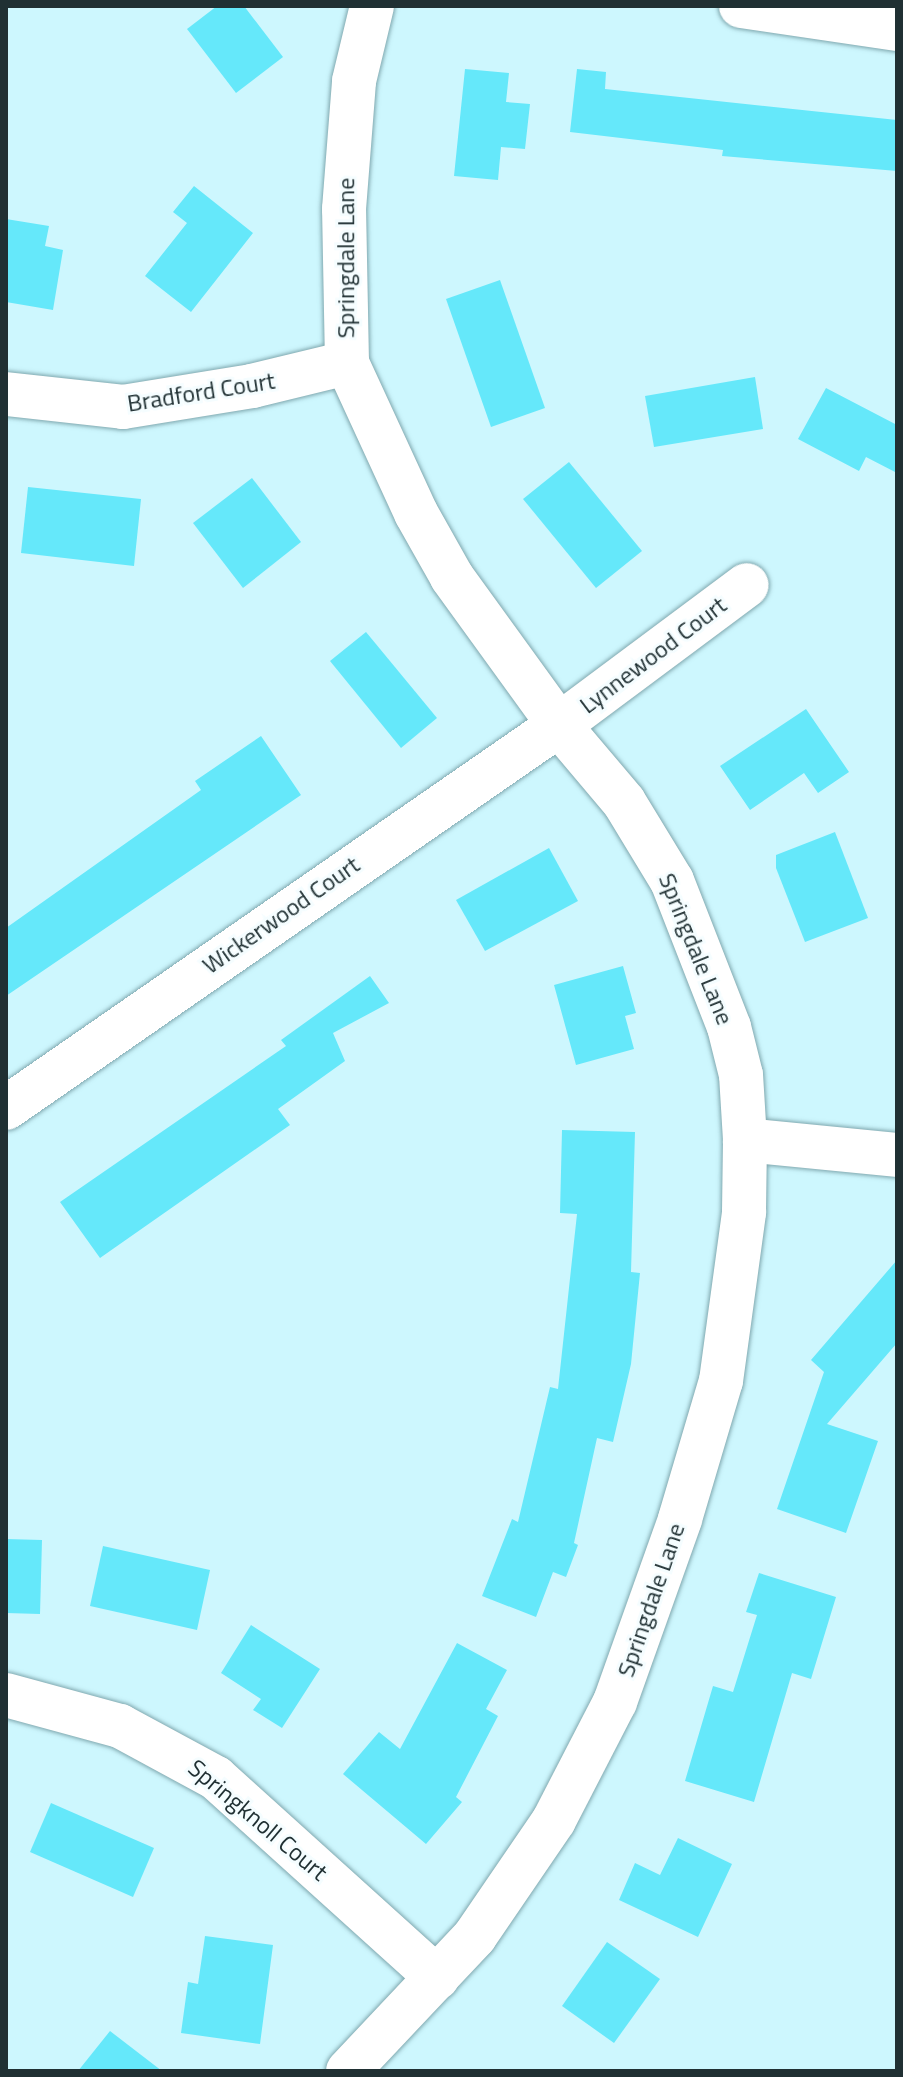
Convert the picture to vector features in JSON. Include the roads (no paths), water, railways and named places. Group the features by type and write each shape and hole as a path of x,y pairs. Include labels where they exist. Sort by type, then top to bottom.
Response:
{"street":[{"name":"Springdale Lane","path":"348,2071 475,1936 554,1820 615,1702 680,1519 721,1381 744,1212 745,1140 741,1075 729,1027 672,881 632,812 559,725 452,577 416,513 347,363 342,287 346,181 354,81 372,6"},
{"path":"741,6 897,29"},
{"name":"Bradford Court","path":"6,394 123,407 252,386 347,363"},
{"name":"Lynnewood Court","path":"559,725 747,585"},
{"name":"Wickerwood Court","path":"6,1108 559,725"},
{"path":"745,1140 897,1155"},
{"name":"Springknoll Court","path":"6,1695 120,1726 216,1778 437,1978"}]}
